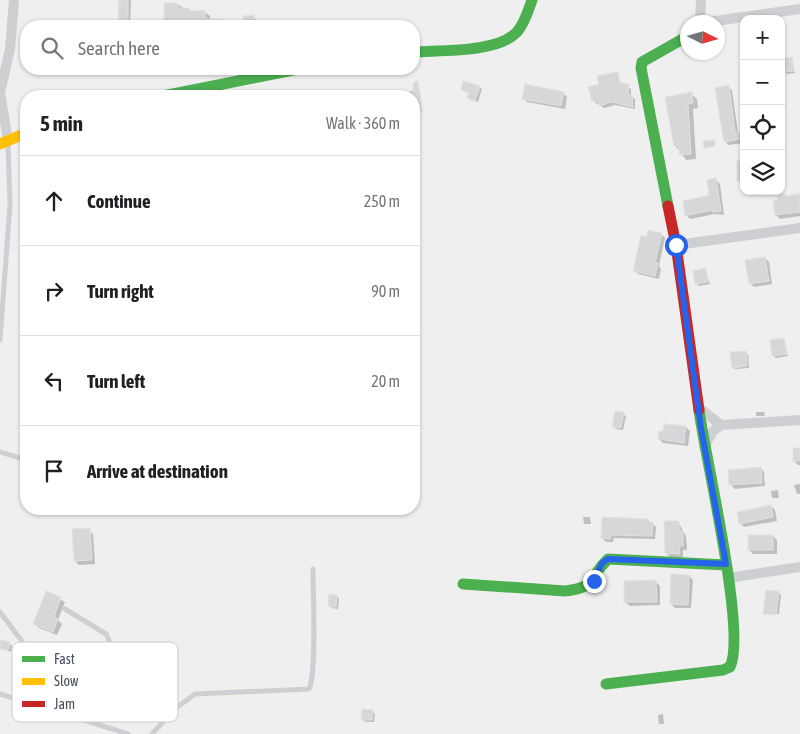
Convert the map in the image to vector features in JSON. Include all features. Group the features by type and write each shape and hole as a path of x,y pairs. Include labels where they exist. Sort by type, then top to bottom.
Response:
{"street":[{"path":"14,0 10,49 0,93 4,142 20,135"},
{"path":"420,51 489,45 511,37 524,22 532,0"},
{"path":"700,15 701,0"},
{"path":"725,19 800,8"},
{"path":"606,684 723,670 730,667 734,661 733,625 728,578 704,447 676,245 641,68 642,62 680,41"},
{"path":"194,90 268,75"},
{"path":"676,245 800,228"},
{"path":"698,407 721,425"},
{"path":"704,447 713,431 721,425 800,420"},
{"path":"463,584 565,591 582,590 594,581 602,563 608,559 726,564"},
{"path":"728,578 800,567"}],"lane":[{"path":"0,340 10,205 4,142"},
{"path":"0,452 20,458"},
{"path":"178,706 194,694 309,689 311,684 312,658 313,569"},
{"path":"65,609 106,634 110,642"},
{"path":"0,612 22,642"},
{"path":"0,694 12,698"},
{"path":"90,722 128,734"},
{"path":"152,734 163,722"}],"building":[{"path":"119,0 128,0 128,20 118,20"},
{"path":"164,3 177,3 178,8 189,8 189,11 205,10 206,19 223,19 223,20 164,20"},
{"path":"254,15 254,20 243,20 243,16"},
{"path":"792,57 794,71 785,72 785,58"},
{"path":"618,72 620,83 629,84 628,94 632,95 633,107 611,102 600,106 598,101 592,101 588,87 599,84 597,76"},
{"path":"418,81 419,90 413,90 414,82"},
{"path":"463,81 480,86 475,101 467,98 469,92 461,90"},
{"path":"525,84 564,92 561,106 522,99"},
{"path":"729,85 735,132 740,131 740,139 724,142 715,88"},
{"path":"692,92 693,103 688,104 691,154 679,155 679,145 674,146 665,97"},
{"path":"420,96 422,112 420,112"},
{"path":"715,140 715,146 704,148 703,141"},
{"path":"737,161 740,161 740,181 737,181"},
{"path":"716,178 721,211 712,212 712,210 685,216 683,201 709,195 707,180"},
{"path":"785,194 786,196 800,194 800,212 775,215 773,200 778,200 777,195"},
{"path":"648,230 662,233 655,263 658,263 655,276 633,271 641,235 646,237"},
{"path":"765,257 769,281 749,284 745,260"},
{"path":"706,268 708,282 695,284 693,271"},
{"path":"784,338 787,354 772,356 770,340"},
{"path":"746,351 747,366 732,368 730,352"},
{"path":"615,411 624,412 621,428 612,427"},
{"path":"664,424 686,426 684,443 658,439 659,431 663,431"},
{"path":"793,448 800,448 800,461 793,461"},
{"path":"761,467 762,483 729,485 728,470"},
{"path":"771,505 773,517 739,524 737,512"},
{"path":"602,517 648,519 648,522 653,522 652,536 611,535 610,539 601,538"},
{"path":"664,521 679,521 679,531 683,531 683,546 679,546 680,554 665,553"},
{"path":"90,528 92,560 74,561 72,529"},
{"path":"748,535 773,535 773,550 748,550"},
{"path":"671,574 689,575 688,605 670,604"},
{"path":"656,580 657,602 624,602 624,581"},
{"path":"766,590 779,591 776,615 763,614"},
{"path":"46,591 61,597 54,617 58,619 53,632 33,624"},
{"path":"329,594 337,595 336,607 328,606"},
{"path":"0,640 10,642 8,650 0,649"},
{"path":"362,709 373,710 372,720 361,720"}],"traffic: fast":[{"path":"420,52 483,47 508,39 522,25 532,0"},
{"path":"668,206 641,68 642,62 680,41"},
{"path":"193,90 268,75"},
{"path":"606,684 723,670 730,667 734,648 729,583 699,410"},
{"path":"463,584 565,591 588,584 608,559 726,565"}],"traffic: slow":[{"path":"0,144 20,136"}],"traffic: jam":[{"path":"668,206 676,245 699,410"}],"route":[{"path":"594,581 602,563 608,559 726,564 701,428 676,245"}]}
